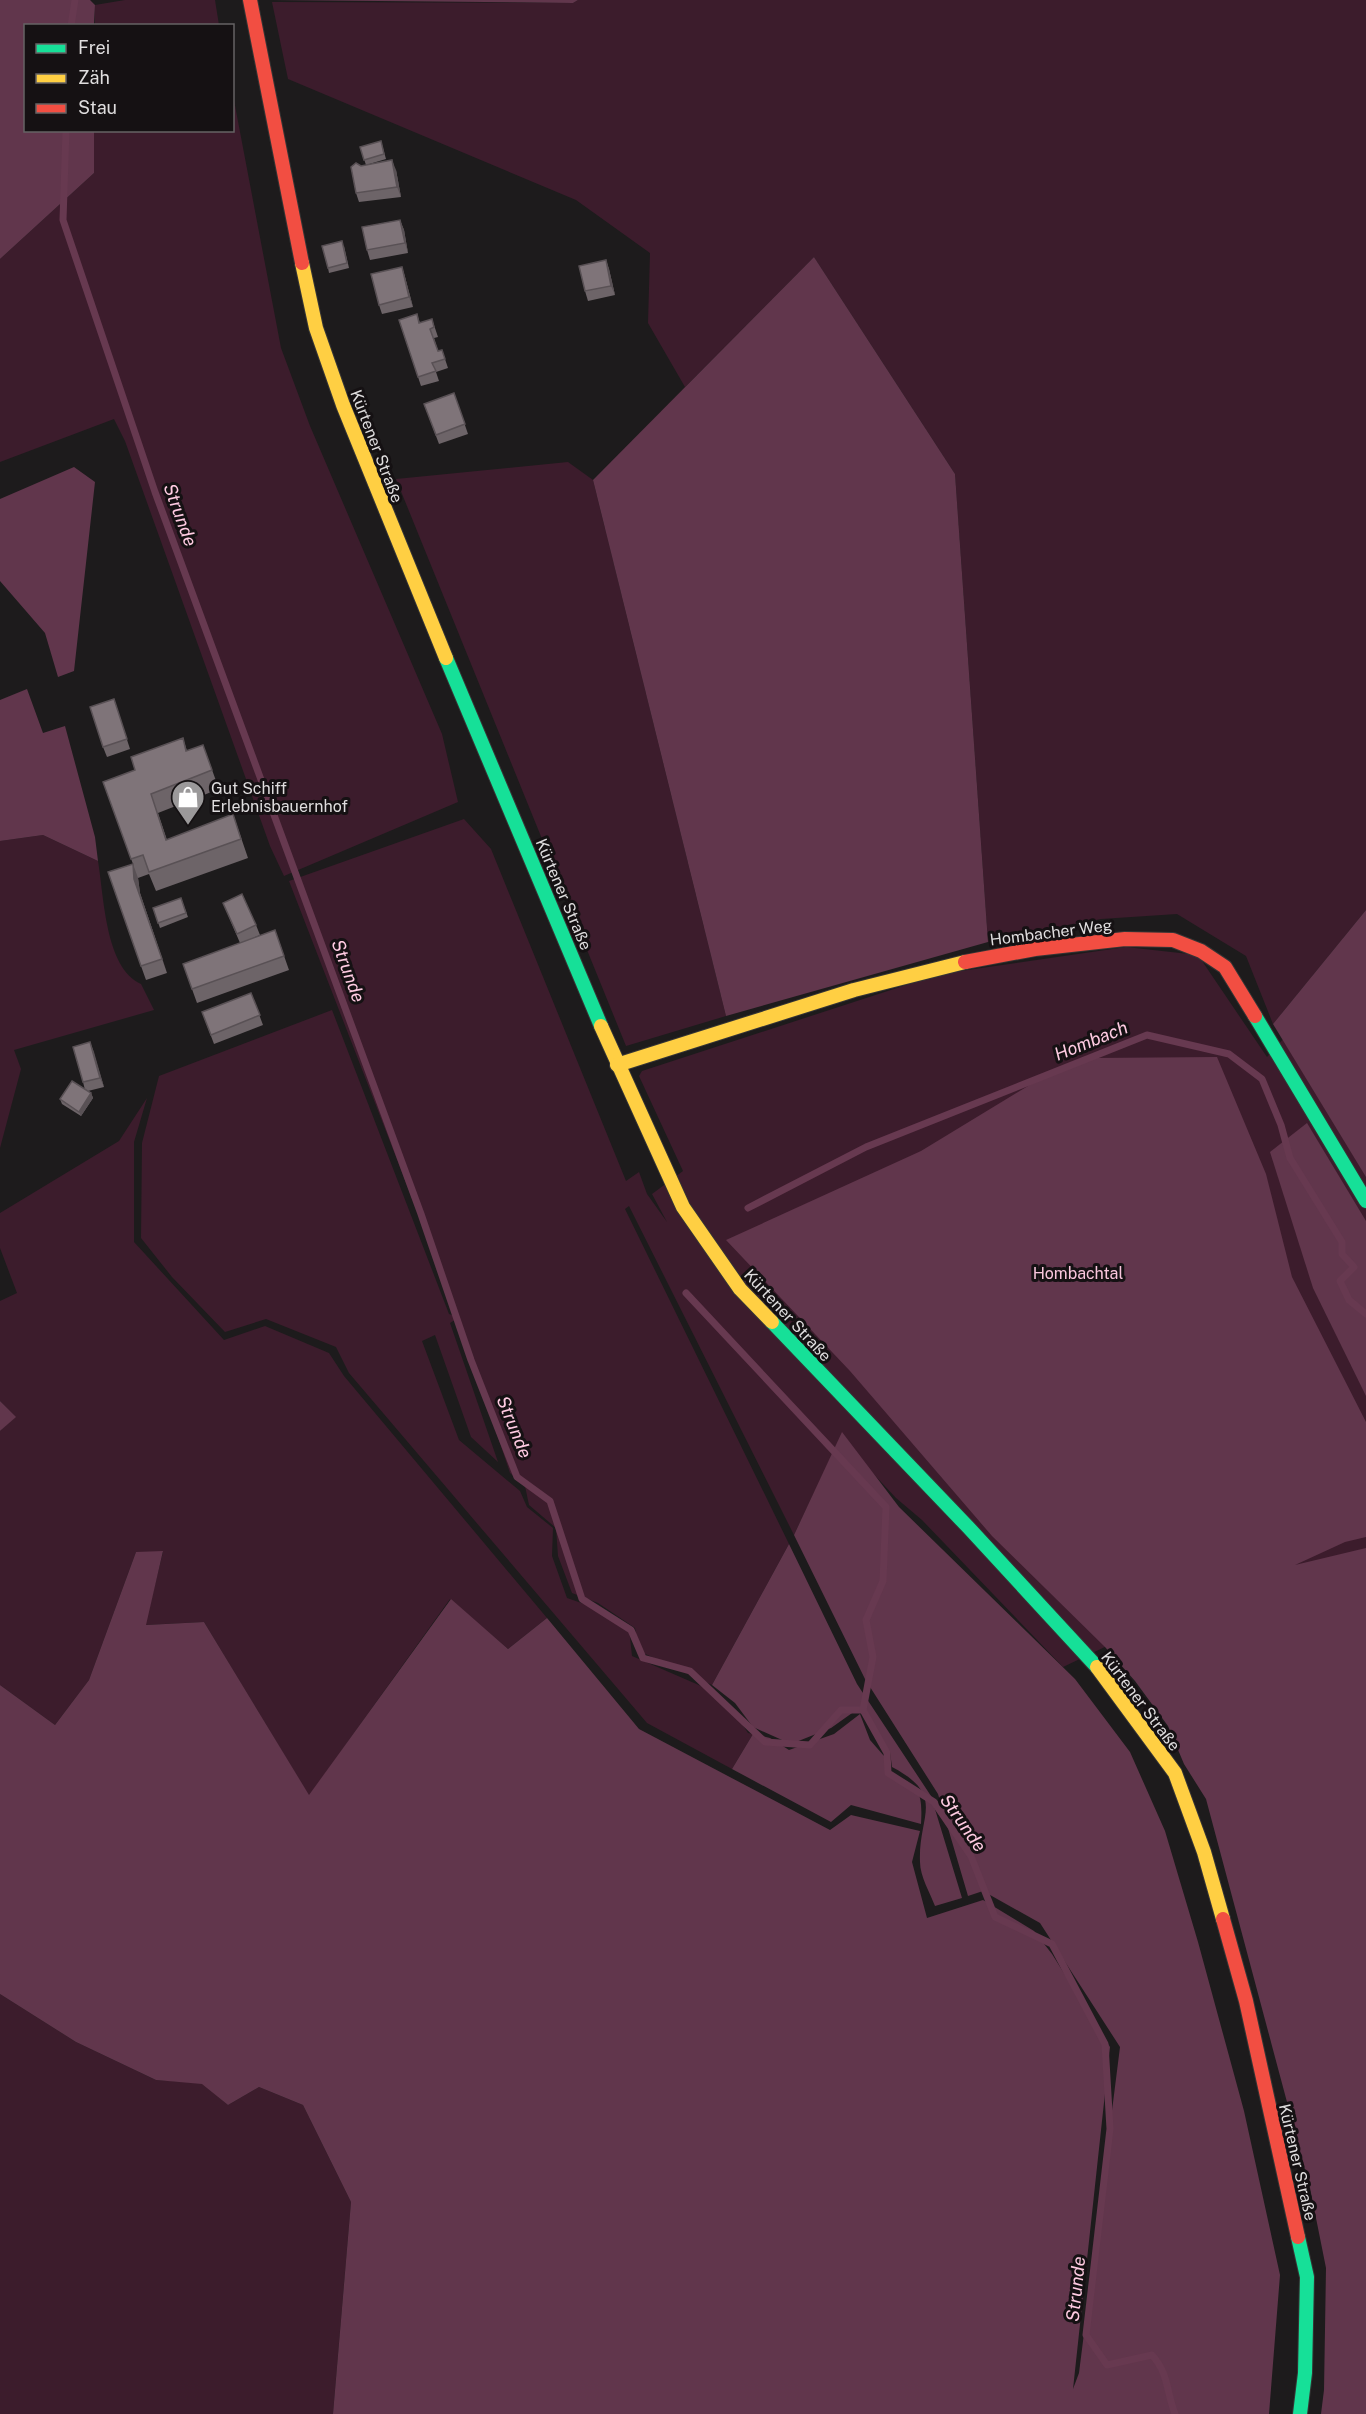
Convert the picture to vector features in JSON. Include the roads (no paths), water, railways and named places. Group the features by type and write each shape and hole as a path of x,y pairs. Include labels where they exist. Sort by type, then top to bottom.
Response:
{"main road":[{"name":"Kürtener Straße","path":"250,0 263,75 316,328 387,519 617,1065 683,1207 740,1289 968,1527 1107,1678 1175,1773 1204,1852 1246,2001 1307,2277 1305,2373 1300,2414"},
{"name":"Hombacher Weg","path":"617,1065 964,960 1042,946 1149,938 1172,940 1210,956 1225,967 1366,1201"}],"waterway":[{"name":"Strunde","path":"71,24 75,0"},
{"name":"Strunde","path":"66,132 63,220 155,492 421,1214 471,1360 517,1477 550,1501 582,1599 631,1630 643,1658 690,1671 765,1742 810,1745 841,1710 863,1710 887,1753 888,1773 934,1802 971,1856 995,1917 1052,1944 1105,2044 1110,2129 1086,2335 1107,2365 1152,2355 1162,2369 1175,2414"},
{"name":"Hombach","path":"748,1208 866,1147 1147,1035 1229,1054 1262,1079 1281,1125 1290,1158 1342,1242 1342,1254 1354,1267 1340,1281 1349,1300 1366,1314"},
{"name":"Hombach","path":"686,1293 886,1507 883,1581 866,1620 873,1657 863,1710"}],"place":[{"name":"Gut Schiff Erlebnisbauernhof","path":"188,826"}],"park label":[{"name":"Hombachtal","path":"1078,1273"}]}
